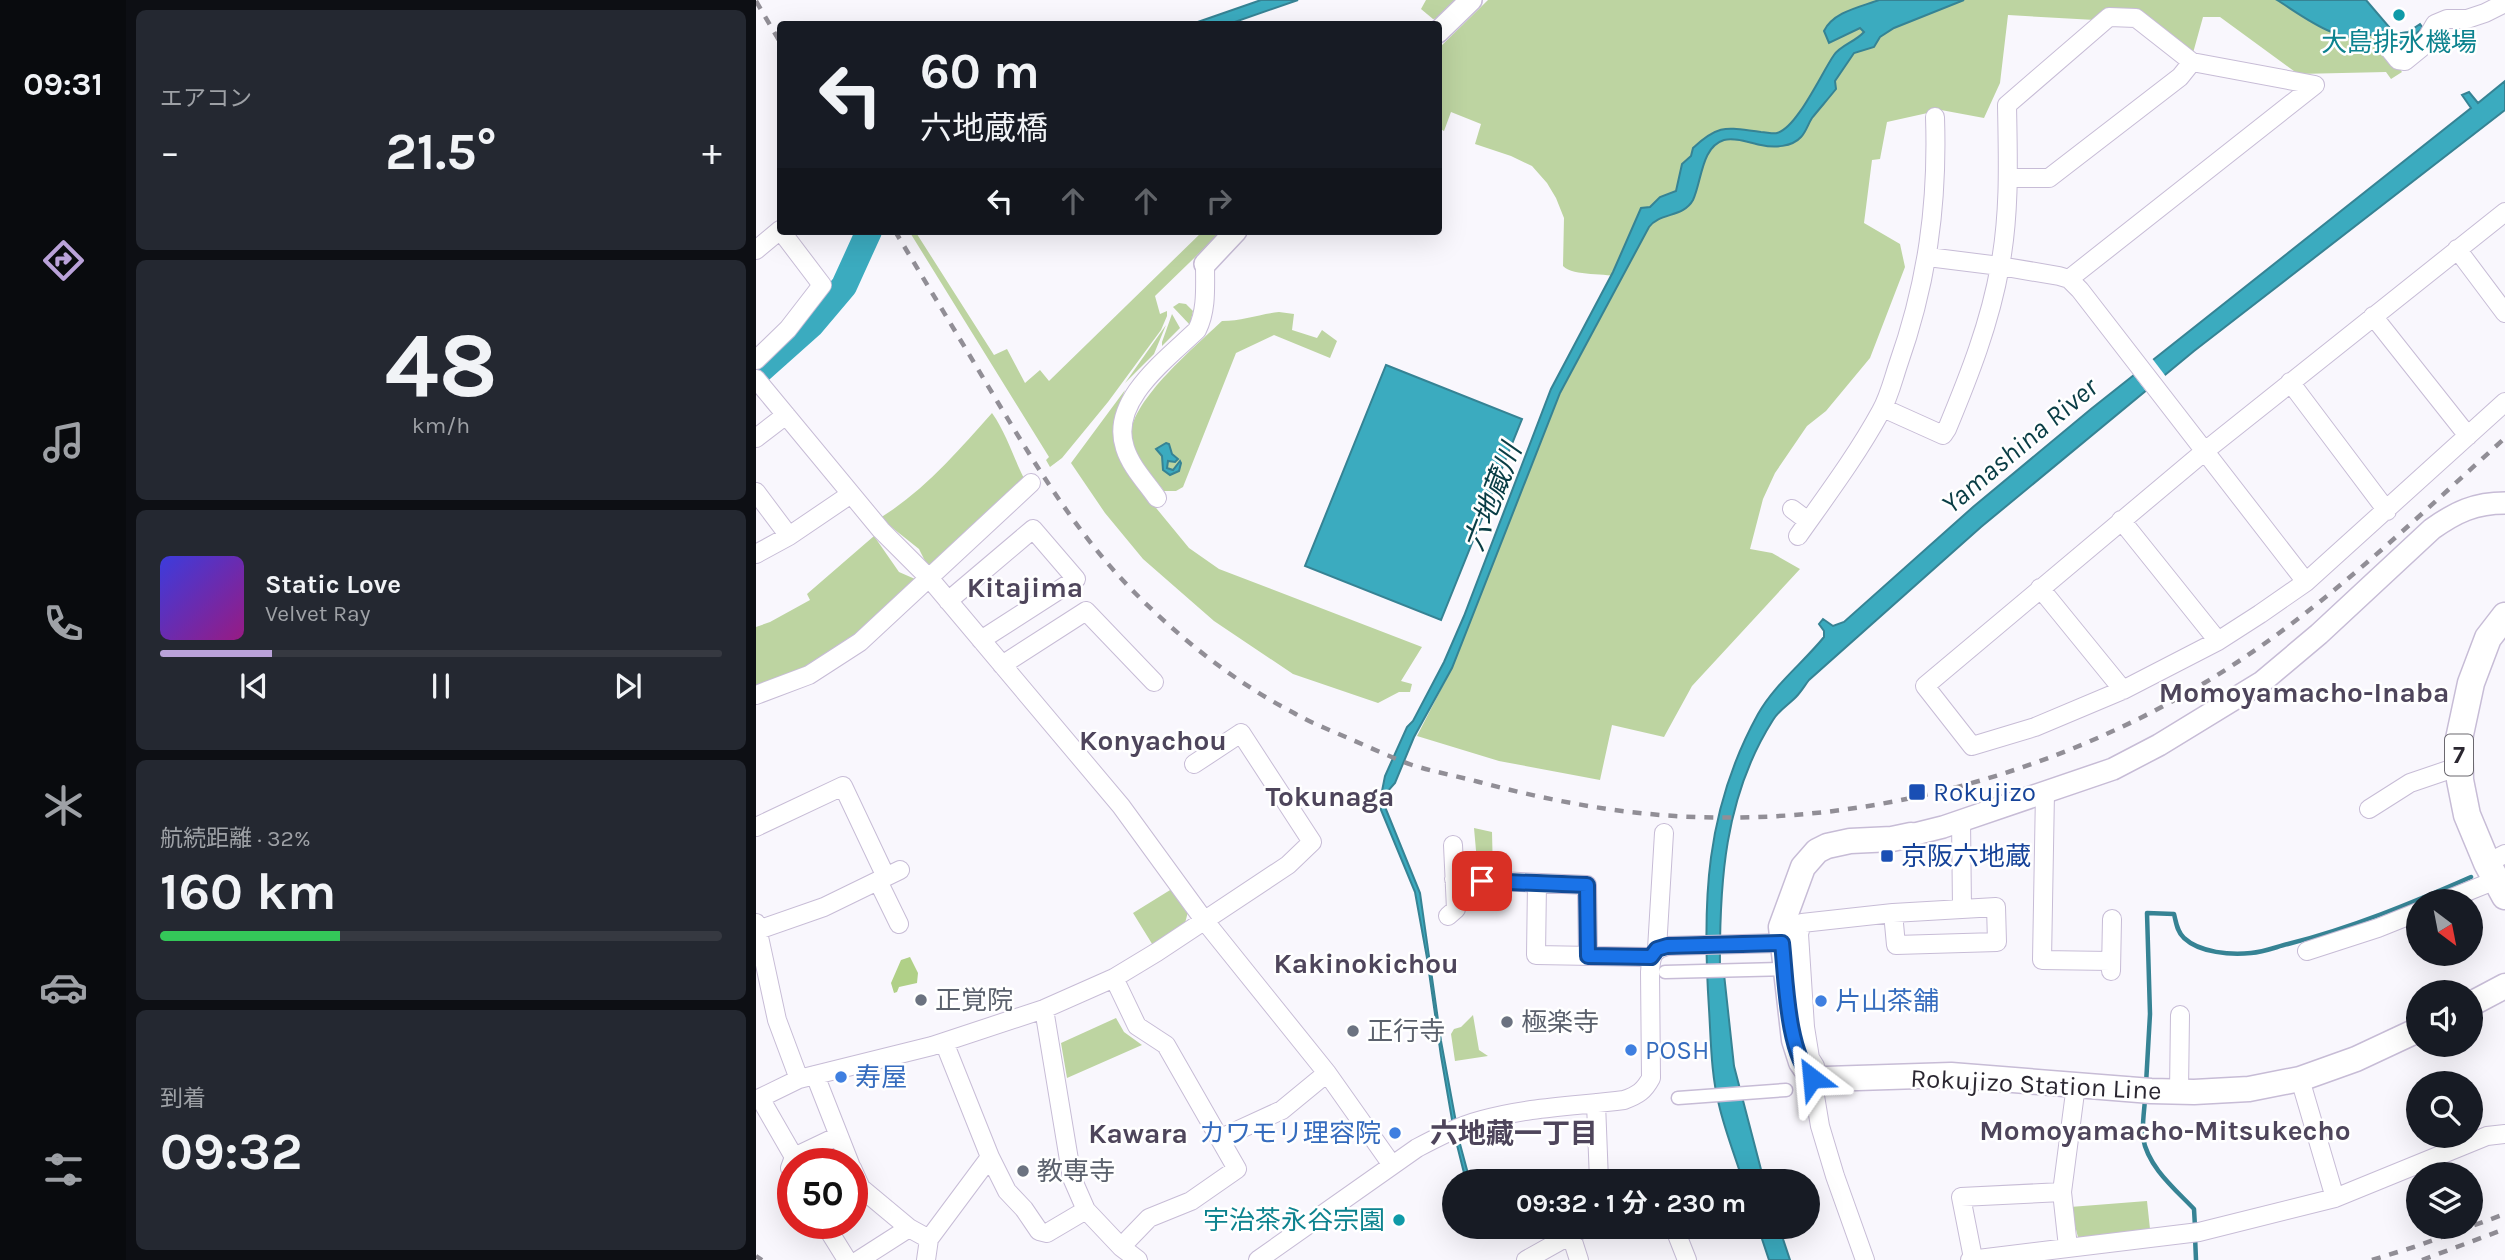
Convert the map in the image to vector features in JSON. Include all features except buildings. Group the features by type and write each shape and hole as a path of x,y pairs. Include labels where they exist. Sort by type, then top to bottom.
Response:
{"main road":[{"name":"7","path":"2498,873 2467,816 2460,780 2459,739 2471,682 2488,638 2505,616"},
{"path":"1812,1078 1801,1062 1775,969 1774,943 1803,867 1817,851 1826,846 1912,835"},
{"path":"2483,998 2505,986"},
{"name":"Rokujizo Station Line","path":"1812,1078 1951,1075 2147,1091 2249,1089 2300,1079 2356,1059 2406,1036"}],"street":[{"path":"1442,28 1471,0"},
{"path":"2386,45 2398,60 2404,61 2421,48 2435,24 2446,19 2466,19 2505,3"},
{"path":"1883,408 1943,435 1978,354 2000,266 2009,178 2007,105 2109,17 2136,18 2192,62 2315,85 2069,279"},
{"path":"2009,178 2049,178 2180,77 2192,62"},
{"path":"1792,509 1803,528 1844,471 1883,408 1909,335 1928,257 1934,205 1935,117"},
{"path":"2505,212 2204,451 1925,686 1972,746 2035,727 2123,690 2218,640 2306,582 2505,402"},
{"path":"756,250 777,233"},
{"path":"756,360 788,329 822,285 785,235"},
{"path":"1157,498 1124,446 1124,421 1129,403 1141,384 1197,330 1202,320 1206,296 1205,264 1232,235"},
{"path":"2457,249 2505,313"},
{"path":"1928,257 2000,266 2069,279 2306,582"},
{"path":"2372,316 2468,436"},
{"path":"758,381 881,530 930,579 1121,806 1205,920 1326,1073 1392,1165"},
{"path":"2290,382 2387,511"},
{"path":"756,438 786,415"},
{"path":"756,695 808,675 860,642 1031,483"},
{"path":"756,492 789,536"},
{"path":"756,554 789,536 851,494"},
{"path":"1912,835 2045,792 2136,758 2262,682 2319,634 2432,529 2461,510 2488,503 2505,503"},
{"path":"2121,520 2218,640"},
{"path":"948,601 1033,529 1076,579 981,640"},
{"path":"2040,588 2123,690"},
{"path":"1002,665 1086,611 1154,682"},
{"path":"784,1148 758,1099 807,1077 944,1042 1044,1009 1114,978 1288,865 1312,842 1241,733 1194,764"},
{"path":"2369,809 2410,783 2459,766"},
{"path":"756,827 843,786 888,876 899,924"},
{"path":"2045,792 2042,960 2111,966 2112,919"},
{"path":"1961,820 1962,909"},
{"path":"1258,1260 1417,1148 1465,1125 1523,1111 1624,1100 1638,1095 1646,1088 1651,1078 1664,834"},
{"path":"1448,916 1455,909 1453,845"},
{"path":"2467,889 2498,873"},
{"path":"843,1148 777,1020 757,927 824,907 888,876"},
{"path":"1454,879 1587,885 1588,956"},
{"path":"1536,883 1536,955 1588,956 1774,943"},
{"path":"1865,1260 1820,1126 1812,1078 1815,1066 1810,1058 1805,1027 1799,934 1802,923 1893,913 1996,907 1997,942 1896,945 1893,913"},
{"path":"2307,951 2406,917"},
{"path":"1665,971 1775,969"},
{"path":"1114,978 1137,1026 1166,1045 1237,1169 1191,1201 1149,1218 1121,1247"},
{"path":"1044,1009 1072,1178 1086,1210 1121,1247 1138,1260"},
{"path":"2179,1092 2180,1015"},
{"path":"944,1042 990,1157 1007,1191 1039,1231 1047,1233 1086,1210"},
{"path":"1221,1138 1282,1110 1326,1073"},
{"path":"2300,1079 2335,1198"},
{"path":"2068,1247 2062,1192 2076,1085"},
{"path":"1680,1098 1783,1090"},
{"path":"1596,1103 1599,1169"},
{"path":"2062,1192 1961,1197 1972,1259 2194,1233 2335,1198 2487,1136 2505,1134"},
{"path":"819,1148 838,1136"},
{"path":"926,1260 929,1239 990,1157"},
{"path":"868,1194 909,1228 929,1239"},
{"path":"859,1260 909,1228"},
{"path":"834,1239 847,1260"},
{"path":"1525,1260 1563,1239"},
{"path":"1578,1239 1579,1260"},
{"path":"1679,1239 1687,1260"}],"green space":[{"path":"1426,0 1460,0 1441,18 1433,19 1421,9"},
{"path":"1488,0 2366,0 2386,25 2373,34 2402,72 2391,79 2386,72 2298,74 2220,17 2203,17 2193,53 2143,13 2106,9 2095,20 2008,15 2000,83 1984,118 1941,110 1887,122 1880,159 1872,160 1864,223 1900,244 1905,267 1870,358 1826,411 1807,426 1775,473 1763,499 1750,549 1772,553 1800,569 1692,686 1664,737 1612,725 1600,780 1499,761 1417,736 1452,668 1560,394 1622,278 1575,272 1563,266 1564,218 1556,198 1532,166 1475,144 1481,124 1451,112 1444,131 1442,130 1442,45"},
{"path":"911,235 918,235 994,355 1007,349 1025,383 1040,370 1049,381 1199,235 1218,235 1155,296 1160,314 1167,311 1161,330 1108,402 1062,458 1050,467 1046,460 1049,457"},
{"path":"1179,303 1186,304 1193,311 1190,325 1173,307"},
{"path":"1279,312 1294,314 1292,330 1317,338 1322,330 1337,341 1330,358 1274,335 1236,353 1183,487 1176,491 1164,491 1144,465 1132,443 1134,421 1142,406 1182,358 1222,321"},
{"path":"1172,314 1180,328 1162,346 1162,342"},
{"path":"1166,325 1154,354 1125,383"},
{"path":"1125,390 1118,409 1120,456 1129,475 1189,548 1219,569 1422,647 1401,681 1412,684 1410,692 1399,692 1378,703 1293,674 1214,621 1143,559 1105,513 1071,463"},
{"path":"992,413 1026,482 929,569 919,549 880,518 926,483"},
{"path":"874,536 899,572 915,579 899,600 818,664 756,689 756,627 810,600 807,594"},
{"path":"1474,828 1492,832 1493,874 1478,873"},
{"path":"1175,887 1189,908 1184,927 1154,947 1133,913"},
{"path":"910,957 918,973 917,983 899,987 894,993 891,983 901,960"},
{"path":"1473,1015 1479,1050 1488,1056 1455,1061 1451,1034"},
{"path":"1116,1018 1124,1032 1142,1045 1067,1078 1061,1043"},
{"path":"2147,1201 2150,1229 2079,1241 2070,1207"}],"water":[{"path":"1261,0 1298,0 1238,21 1201,21"},
{"path":"1879,0 1964,0 1894,28 1880,37 1874,47 1854,53 1835,81 1836,89 1797,140 1788,145 1777,146 1733,139 1716,144 1706,157 1689,206 1659,219 1649,227 1560,393 1452,668 1414,737 1395,783 1386,793 1383,802 1420,893 1441,1041 1467,1169 1463,1169 1455,1137 1415,892 1381,810 1385,776 1407,727 1413,721 1444,662 1464,616 1551,389 1613,272 1641,208 1650,207 1660,197 1676,191 1682,164 1691,156 1693,148 1710,134 1724,129 1777,133 1785,129 1801,111 1834,55 1864,32 1860,28 1829,43 1824,31 1828,24 1848,11"},
{"path":"2277,0 2366,0 2395,34 2408,32 2420,24 2423,28 2403,44 2390,42 2373,34 2349,37 2323,28"},
{"path":"2505,81 2505,110 2194,351 1981,527 1809,680 1798,695 1775,716 1757,749 1734,810 1723,874 1720,974 1724,974 1734,1066 1761,1169 1739,1169 1721,1115 1713,1069 1706,931 1711,857 1717,821 1740,750 1765,703 1824,637 1824,631 1819,624 1823,619 1833,626 1844,622 1973,507 2091,409 2471,108 2462,95 2469,92 2478,103"},
{"path":"1386,365 1522,419 1441,620 1305,566"},
{"path":"1166,443 1178,459 1175,462 1168,461 1167,468 1173,470 1180,461 1181,463 1179,471 1170,475 1163,470 1162,456 1156,449"},
{"path":"1762,1239 1783,1239 1790,1260 1769,1260"}],"pier":[{"path":"2151,357 2167,378 2148,394 2132,373"}],"waterway":[{"path":"756,374 811,325 844,286 867,235"},
{"path":"2146,1084 2150,1014 2147,913 2174,914 2182,936 2198,947 2225,953 2251,953 2358,923 2471,877"},
{"path":"2145,1100 2143,1138 2146,1149 2163,1177 2194,1209 2195,1227"},
{"path":"2195,1236 2196,1260"}],"railway":[{"path":"756,1 777,37"},
{"path":"897,235 1060,502 1115,572 1191,644 1272,701 1314,723 1404,762 1527,794 1626,811 1740,818 1871,806 1999,775 2061,753 2122,727 2180,697 2268,641 2350,577 2505,438"},
{"path":"2372,1260 2505,1214"},
{"path":"2422,1260 2505,1229"},
{"path":"756,1256 762,1260"}],"place":[{"name":"大島排水機場","path":"2399,15"},
{"name":"Rokujizo","path":"1917,792"},
{"name":"京阪六地蔵","path":"1887,856"},
{"name":"正覚院","path":"921,1000"},
{"name":"片山茶舗","path":"1821,1001"},
{"name":"極楽寺","path":"1507,1022"},
{"name":"正行寺","path":"1353,1031"},
{"name":"POSH","path":"1631,1050"},
{"name":"寿屋","path":"841,1077"},
{"name":"カワモリ理容院","path":"1395,1133"},
{"name":"教専寺","path":"1023,1171"},
{"name":"宇治茶永谷宗園","path":"1399,1220"}],"district":[{"name":"Kitajima","path":"1025,587"},
{"name":"Momoyamacho-Inaba","path":"2304,692"},
{"name":"Konyachou","path":"1153,740"},
{"name":"Tokunaga","path":"1330,796"},
{"name":"Kakinokichou","path":"1366,963"},
{"name":"Momoyamacho-Mitsukecho","path":"2165,1130"},
{"name":"Kawara","path":"1138,1133"},
{"name":"六地藏一丁目","path":"1514,1133"}],"route":[{"path":"1482,881 1587,885 1588,956 1651,957 1657,949 1667,946 1782,943 1794,1040 1801,1062 1812,1078"}],"water label":[{"name":"Yamashina River","path":"2019,445"},
{"name":"六地蔵川","path":"1492,497"}]}
